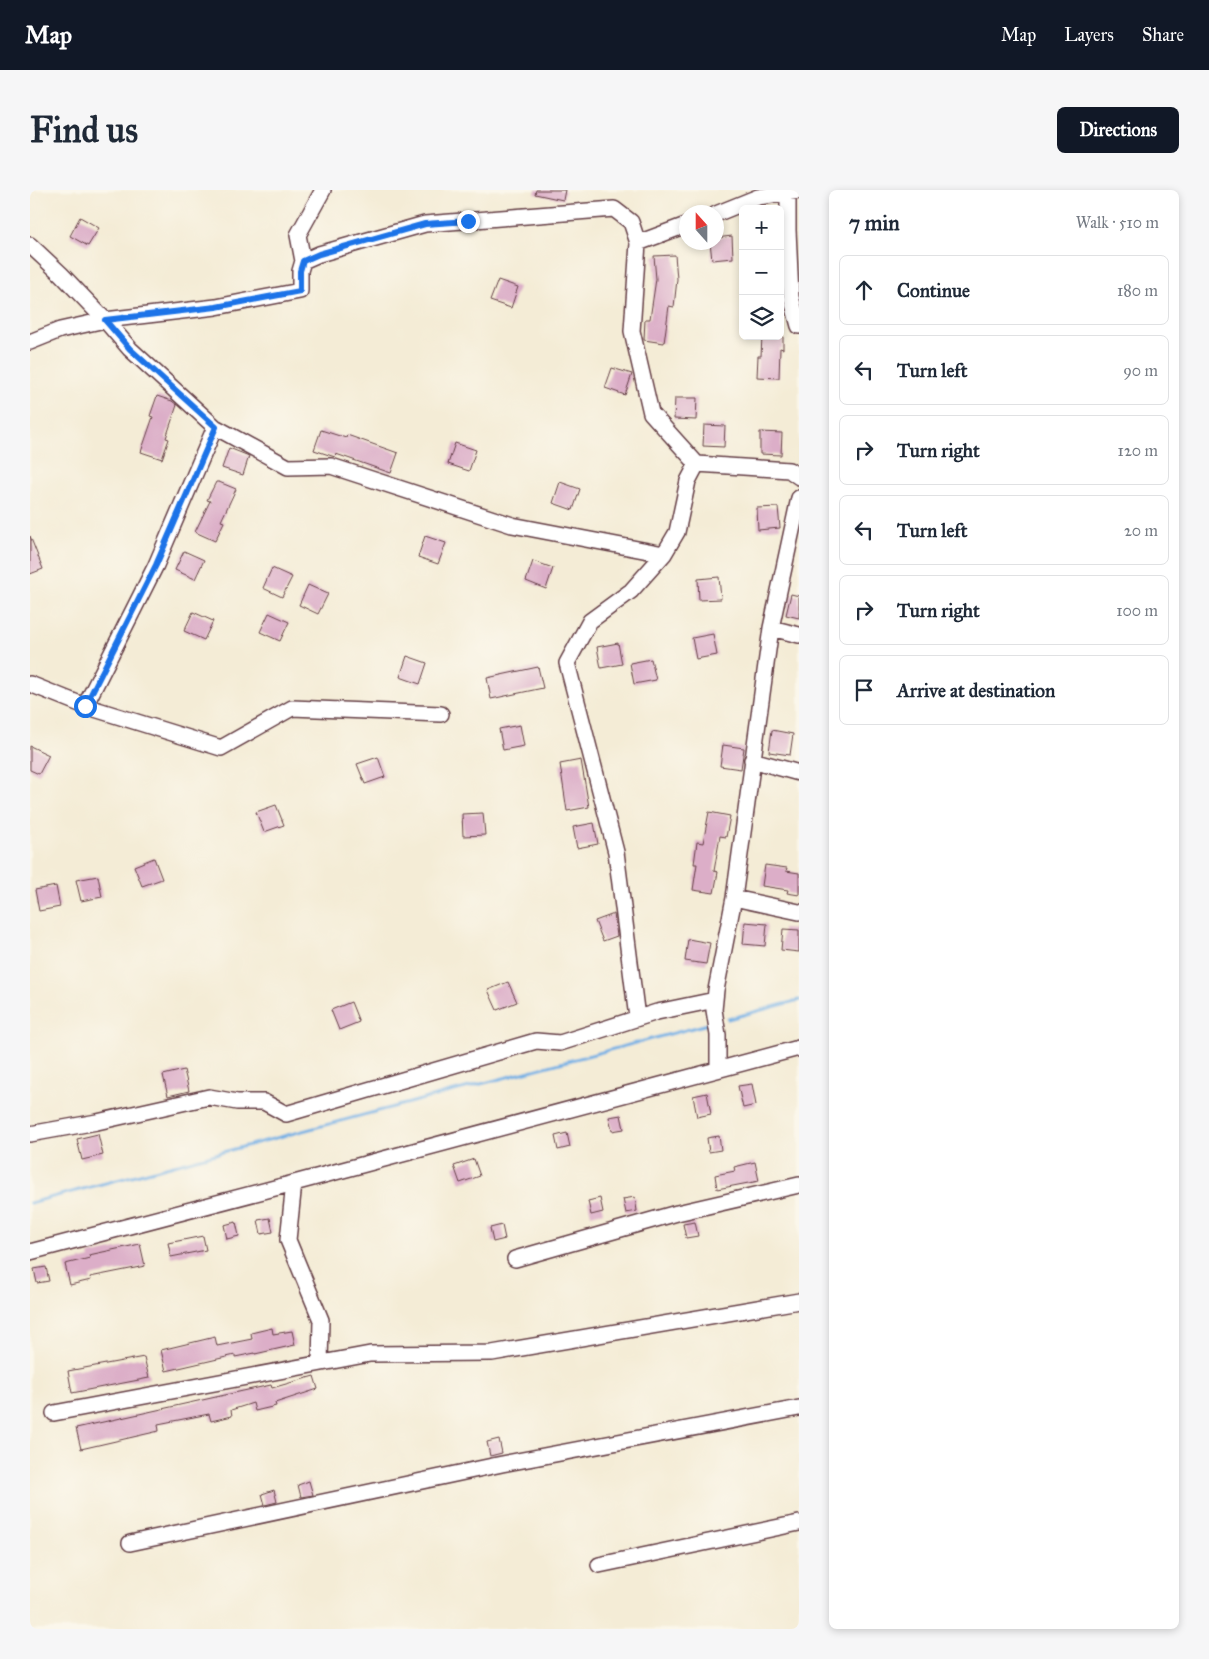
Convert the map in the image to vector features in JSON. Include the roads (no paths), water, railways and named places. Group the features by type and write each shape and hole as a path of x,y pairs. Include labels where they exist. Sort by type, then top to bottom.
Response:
{"street":[{"path":"30,342 60,330 105,320 216,307 300,291 300,271 303,261 298,234 322,190"},
{"path":"724,211 758,197 794,192 788,230 790,297 799,326"},
{"path":"303,261 319,254 425,224 614,209 632,222 638,243 632,331 651,413 697,464 788,470 799,477"},
{"path":"638,243 679,228"},
{"path":"30,245 61,274 130,349 216,427 288,466 331,466 512,525 664,554"},
{"path":"85,706 156,565 216,427"},
{"path":"636,1010 616,852 567,662 590,621 631,591 664,554 678,532 688,481 697,464"},
{"path":"718,1069 715,1000 734,898 771,628 799,498"},
{"path":"771,628 799,636"},
{"path":"30,684 85,706 221,748 292,708 441,714"},
{"path":"752,760 799,773"},
{"path":"734,898 799,912"},
{"path":"30,1134 97,1122 209,1097 237,1102 264,1102 286,1114 536,1041 560,1043 657,1012 715,1000"},
{"path":"30,1252 799,1048"},
{"path":"294,1183 288,1240 321,1320 320,1362"},
{"path":"515,1259 677,1213 799,1185"},
{"path":"54,1413 370,1354 492,1353 799,1301"},
{"path":"130,1543 502,1464 799,1408"},
{"path":"599,1564 799,1523"}],"waterway":[{"path":"728,1019 799,1000"},
{"path":"30,1203 708,1024"}]}
